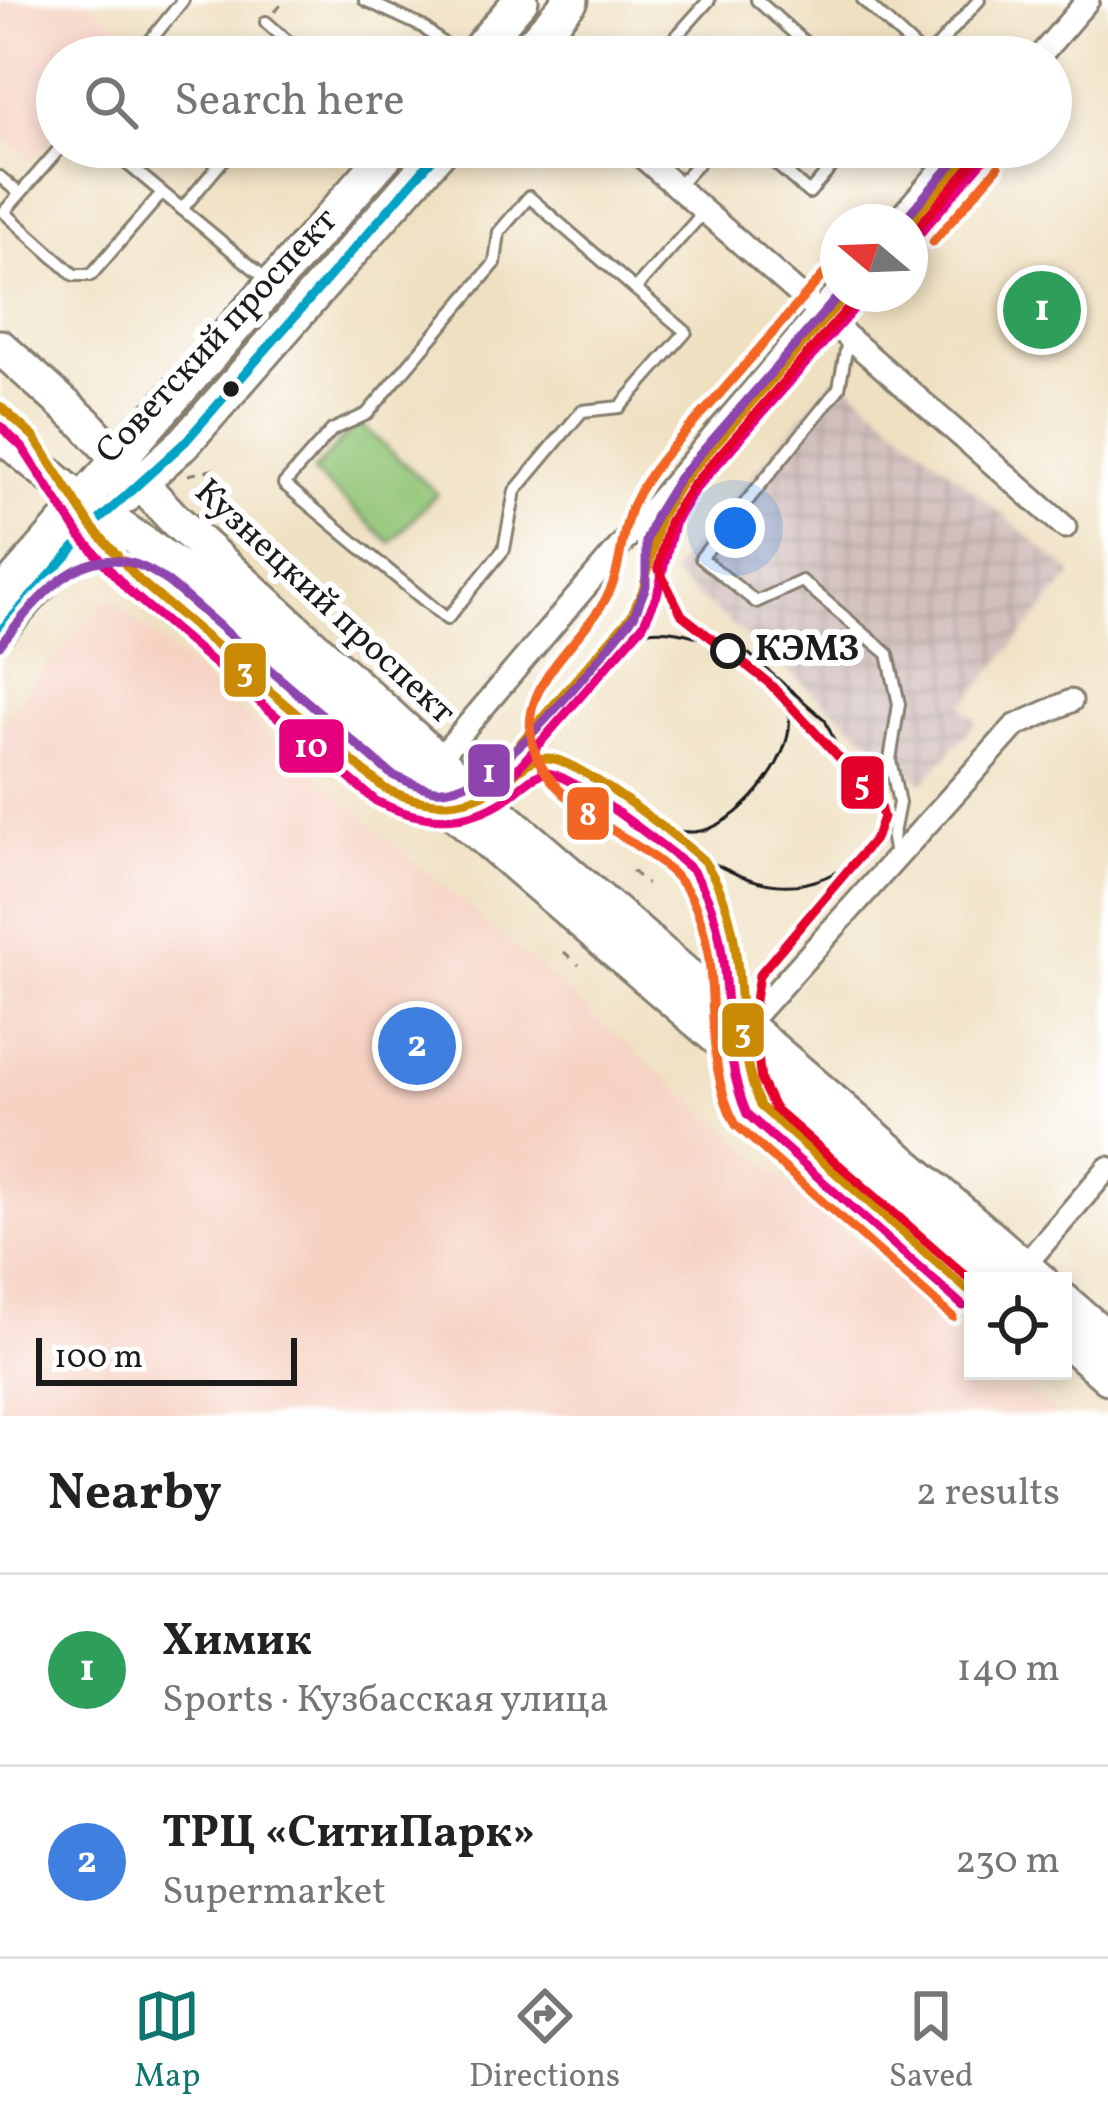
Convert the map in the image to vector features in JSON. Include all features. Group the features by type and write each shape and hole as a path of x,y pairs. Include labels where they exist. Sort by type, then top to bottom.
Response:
{"main road":[{"path":"491,36 521,0"},
{"path":"541,36 571,0"},
{"name":"Советский проспект","path":"0,595 128,472 272,284 374,168"},
{"name":"Советский проспект","path":"128,472 184,442 425,168"},
{"name":"Кузнецкий проспект","path":"0,347 438,760 747,1024 1014,1272"},
{"name":"Кузнецкий проспект","path":"0,434 181,569 454,812 1013,1272"},
{"name":"Советский проспект","path":"0,631 94,508"},
{"path":"1072,1308 1108,1339"},
{"path":"1072,1345 1108,1377"}],"street":[{"path":"1057,36 1088,0"},
{"path":"496,30 502,36"},
{"path":"655,168 1065,527"},
{"path":"912,204 943,168"},
{"path":"438,760 819,312"},
{"path":"747,1024 1015,725 1072,701"},
{"path":"1023,1272 1108,1168"}],"lane":[{"path":"153,36 183,0"},
{"path":"364,0 434,36"},
{"path":"677,36 709,0"},
{"path":"757,0 797,36"},
{"path":"863,0 903,36"},
{"path":"947,36 980,0"},
{"path":"266,22 282,36"},
{"path":"42,168 4,212 74,275 91,274 162,193"},
{"path":"132,168 272,284"},
{"path":"182,209 216,168"},
{"path":"677,187 694,168"},
{"path":"781,168 809,193 831,168"},
{"path":"0,177 19,194"},
{"path":"529,197 635,289 686,332 620,407 582,411 514,490 504,550 447,619 284,484 332,430 367,414 467,297 495,263 499,232 529,197"},
{"path":"635,289 704,211"},
{"path":"848,337 838,388 700,558 756,602 802,581 888,654 899,704 890,760 898,802 892,839 896,858"}],"path":[{"path":"632,872 647,884"},
{"path":"564,952 579,965"}],"shaded area":[{"path":"0,0 88,0 129,36 36,36 36,158 33,162 0,134"},
{"path":"837,375 1073,574 962,707 977,721 923,783 670,574"},
{"path":"109,597 964,1335 964,1380 1016,1380 1058,1416 0,1416 0,721"}],"green space":[{"path":"358,422 437,493 391,543 313,472"}],"tram line":[{"path":"601,653 631,636 661,630 692,635 724,649"},
{"path":"749,654 825,720 848,771"},
{"path":"649,820 682,831 710,828 760,789 783,752 788,733 786,707 770,684"},
{"path":"688,848 733,873 777,885 820,879 864,852"}],"transit line":[{"name":"1","path":"0,631 99,520 185,442 425,168"},
{"name":"1","path":"918,204 949,168"},
{"name":"3","path":"926,204 957,168"},
{"name":"5","path":"928,215 969,168"},
{"name":"10","path":"928,224 976,168"},
{"name":"8","path":"933,242 997,168"},
{"name":"8","path":"820,279 668,451 640,490 611,589 536,696 532,740 555,785 595,819 660,862 690,895 708,951 718,1070 736,1125 953,1317"},
{"name":"1","path":"0,645 37,602 76,570 121,561 146,568 173,586 392,775 436,790 461,786 487,771 543,722 634,616 646,586 646,541 679,478 824,312"},
{"name":"3","path":"487,781 631,616 643,590 660,518 682,482 831,312"},
{"name":"5","path":"844,312 692,486 669,522 658,568 682,615 770,684 878,799 883,817 876,837 759,975 753,1013 761,1081 774,1108 964,1274"},
{"name":"10","path":"498,791 643,625 657,595 674,524 694,491 851,312"},
{"name":"3","path":"0,406 34,437 92,527 139,580 384,788 432,803 462,801 492,790 530,762 561,761 603,784 703,860 730,919 745,1045 760,1106 964,1287"},
{"name":"10","path":"0,426 22,447 80,536 128,590 376,801 409,814 459,817 491,807 546,773 575,784 692,870 708,898 717,928 731,1054 747,1114 963,1306"}],"place":[{"name":"Химик","path":"1042,310"},
{"name":"КЭМЗ","path":"728,651"},
{"name":"ТРЦ «СитиПарк»","path":"417,1046"}]}
